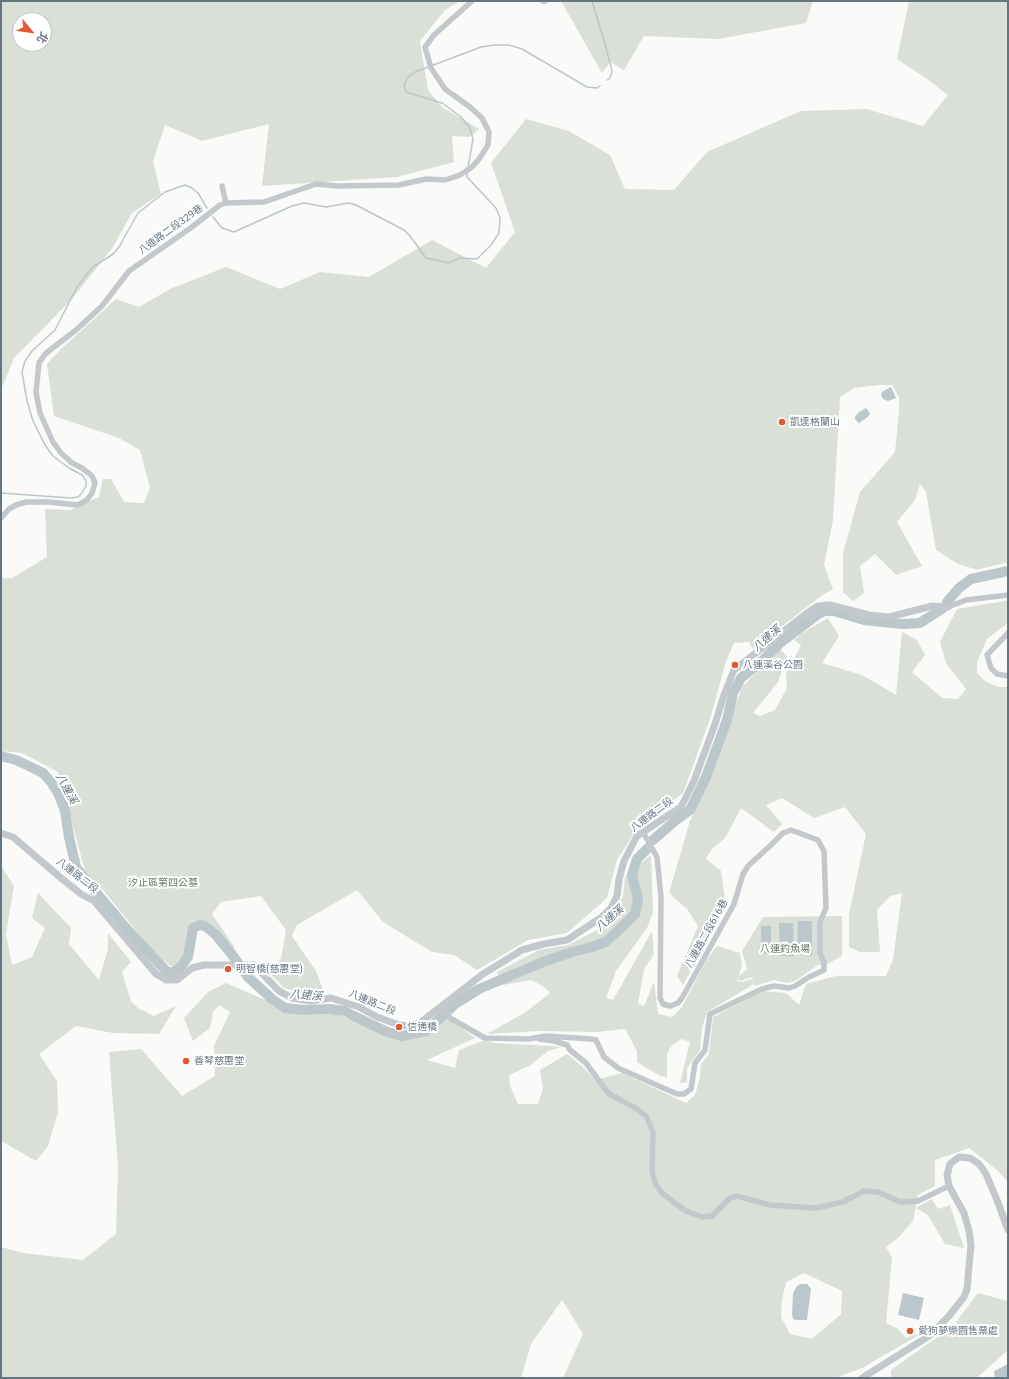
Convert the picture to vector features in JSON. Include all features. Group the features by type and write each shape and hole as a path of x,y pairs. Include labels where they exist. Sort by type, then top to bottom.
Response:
{"street":[{"name":"八連路二段329巷","path":"1,518 9,509 26,502 48,502 78,505 87,500 92,493 95,483 92,476 82,468 72,463 62,453 53,442 40,413 36,392 39,363 45,354 76,330 102,306 129,271 220,205 226,203 264,202 316,184 337,186 399,185 426,179 445,180 460,175 472,167 488,145 489,132 482,118 445,89 431,66 425,47 434,35 472,1"},
{"path":"222,186 226,203"},
{"name":"八連路二段","path":"1,833 13,837 81,894 94,901 156,974 166,980 177,980 192,968 204,965 254,965 279,991 292,998 310,1001 332,998 359,1007 377,1017 399,1025 409,1026 421,1022 442,1008 483,974 522,950 567,940 602,917 611,908 617,896 619,879 624,861 637,836 681,807 694,781 734,670 807,613 818,606 830,605 869,616 889,618 932,606 948,607 966,600 1008,595"},
{"path":"1008,633 987,655 991,668 997,674 1008,676"},
{"name":"八連路二段616巷","path":"531,1038 546,1036 596,1040 604,1058 618,1068 677,1094 684,1094 691,1089 695,1063 705,1050 710,1014 762,989 774,986 789,988 824,970 824,962 820,954 820,922 826,908 824,851 818,840 791,830 783,833 748,866 743,874 734,904 682,998 678,1003 670,1006 664,1004 660,998 661,897 657,857 643,832"},
{"path":"442,1008 450,1018 485,1038 531,1038 554,1041 567,1045 570,1050 586,1063 608,1093 637,1109 646,1116 653,1132 652,1171 655,1184 662,1193 684,1210 702,1217 712,1216 730,1198 737,1196 770,1206 816,1208 843,1202 864,1191 878,1192 900,1202 918,1201 949,1186"},
{"path":"862,1378 929,1336 949,1316 964,1297 969,1280 971,1245 964,1213 949,1186 947,1175 950,1164 958,1158 970,1158 979,1164 986,1174 1008,1230"}],"green space":[{"path":"1,1 460,1 445,10 420,41 428,90 442,107 479,129 469,137 452,136 454,162 397,177 262,186 269,124 202,141 165,125 153,161 161,194 132,213 113,247 72,299 14,358 1,390"},
{"path":"561,1 813,1 806,23 718,39 644,36 624,70 610,62 602,73"},
{"name":"汐止區第四公墓","path":"909,1 1008,1 1008,562 977,570 956,563 936,550 926,492 920,484 915,500 897,522 922,566 896,575 875,554 860,566 864,593 853,601 843,592 843,553 860,492 895,452 899,411 899,397 892,385 854,388 840,397 833,520 824,565 833,589 821,596 753,649 749,642 734,643 726,661 710,719 683,793 637,829 617,860 607,898 567,933 528,940 477,970 454,955 432,952 383,922 357,890 297,925 292,936 316,971 322,987 320,996 284,988 267,970 281,959 286,930 261,896 221,902 212,914 235,948 232,949 208,922 199,921 193,931 188,959 181,966 171,966 157,956 103,890 86,874 58,772 22,753 1,751 1,578 12,578 47,557 45,509 70,510 99,497 103,479 111,479 124,502 144,503 150,488 140,450 119,438 54,416 47,364 60,350 116,299 139,307 170,289 226,267 280,289 320,272 369,277 432,240 486,268 515,232 491,163 526,119 569,131 610,155 625,189 674,190 707,152 801,111 867,109 923,126 948,95 897,59"},
{"path":"1008,600 1008,623 987,639 977,662 977,673 986,682 999,687 1008,687 1008,1182 997,1170 969,1148 935,1160 935,1186 918,1195 913,1221 899,1237 886,1247 892,1258 886,1323 898,1329 906,1338 926,1331 862,1368 835,1378 563,1378 583,1334 562,1300 531,1344 521,1378 1,1378 1,1247 23,1253 83,1260 116,1234 118,1167 109,1052 141,1049 182,1096 215,1076 214,1046 230,1012 219,1005 213,1012 210,1028 193,1041 184,1018 208,992 226,983 300,1015 337,1014 391,1036 426,1036 447,1018 475,1038 427,1060 455,1068 459,1050 485,1040 495,1043 561,1047 548,1051 529,1066 509,1075 510,1086 518,1104 538,1104 543,1089 540,1070 567,1054 584,1068 595,1080 622,1073 686,1103 695,1095 700,1077 701,1064 709,1054 713,1017 763,991 786,993 799,1005 806,984 836,976 886,976 893,960 902,893 890,896 877,910 880,952 860,952 849,947 849,914 866,834 845,807 814,818 782,798 766,805 782,824 774,832 741,808 725,838 712,849 706,859 721,871 726,907 683,985 677,976 698,926 687,909 669,893 690,821 708,779 742,687 780,649 787,657 778,682 753,713 760,716 775,710 787,688 786,675 801,645 794,640 802,633 828,618 839,636 822,663 862,675 896,695 902,632 917,640 925,655 912,672 942,698 958,699 966,689 946,663 940,642 957,609","holes":["804,1273 842,1291 841,1314 812,1339 790,1334 781,1317 782,1300 786,1282"]},
{"name":"八連釣魚場","path":"651,855 653,912 647,928 616,971 606,998 613,1000 652,931 654,954 644,969 638,1004 644,1006 654,982 658,1014 672,1017 682,1007 706,961 717,946 740,953 742,965 737,981 742,982 752,979 754,982 752,977 741,981 738,980 739,976 747,969 742,951 763,917 842,916 842,956 829,963 818,965 795,981 787,983 774,980 755,986 754,984 707,1012 702,1028 700,1050 687,1068 687,1082 680,1083 690,1042 682,1039 672,1045 667,1054 667,1077 660,1076 637,1062 637,1051 625,1029 597,1032 538,1031 487,1034 526,1012 550,993 543,986 531,980 503,985 497,972 539,950 568,945 601,928 623,897 625,877"},
{"path":"1,866 14,886 6,934 12,965 32,957 45,928 32,918 38,893 71,928 69,944 99,980 108,949 108,933 131,962 122,972 131,1001 138,1008 154,1016 176,1006 159,1034 113,1033 76,1026 39,1054 57,1081 58,1112 48,1146 36,1161 1,1141"},
{"path":"932,1199 938,1209 950,1205 964,1248 945,1244 928,1215 916,1208"},
{"path":"978,1293 1008,1301 1008,1350 979,1376 979,1378 891,1378 891,1370 954,1325"}],"shaded area":[{"path":"891,387 896,398 888,401 883,399 881,395 882,392"},
{"path":"866,408 870,413 869,416 859,423 855,417 859,412"},
{"path":"798,921 812,921 812,955 797,955"},
{"path":"779,923 793,923 794,956 780,956"},
{"path":"761,926 771,926 771,954 761,954"},
{"path":"800,1284 807,1284 811,1289 807,1320 793,1319 792,1314 793,1293"},
{"path":"903,1293 924,1298 919,1320 898,1315"},
{"path":"1008,1364 1008,1378 995,1378 994,1371"}],"waterway":[{"path":"592,1 612,71 610,78 607,80"},
{"path":"468,167 473,139 470,128 461,117 442,103 406,92 404,85 407,78 415,72 481,47 509,45 522,49 587,87 597,88 600,86"},
{"path":"213,217 222,228 234,232 292,206 304,203 326,207 349,203 356,205 404,230 426,258 449,263 460,258 477,259 491,245 499,233 500,218 496,208 467,177 467,173"},
{"path":"1,493 71,498 78,497 82,493 86,486 86,481 82,475 69,468 53,456 45,445 33,421 27,401 22,372 25,361 32,351 55,330 77,287 93,267 113,254 119,247 138,213 165,192 185,185 198,193 207,208"},
{"name":"八連溪","path":"947,602 959,588 971,579 1008,571"},
{"name":"八連溪","path":"653,840 690,810 706,777 727,720 733,693 741,678 761,662 780,643 824,611 834,611 864,620 902,624 920,623 943,608"},
{"name":"八連溪","path":"1,756 16,760 43,773 51,782 59,795 65,811 76,867 126,928 166,971 172,973 181,967 188,957 193,928 200,925 205,926 216,935 248,977 272,999 285,1008 345,1011 385,1031 402,1036 426,1031 455,1004 479,989 543,962 607,941 635,914 638,899 632,875 637,859 648,848"}],"place":[{"name":"凱達格蘭山","path":"782,422"},
{"name":"八連溪谷公園","path":"735,665"},
{"name":"明智橋(慈惠堂)","path":"228,969"},
{"name":"信通橋","path":"399,1027"},
{"name":"善琴慈惠堂","path":"186,1061"},
{"name":"愛狗夢樂園售票處","path":"910,1331"}]}
